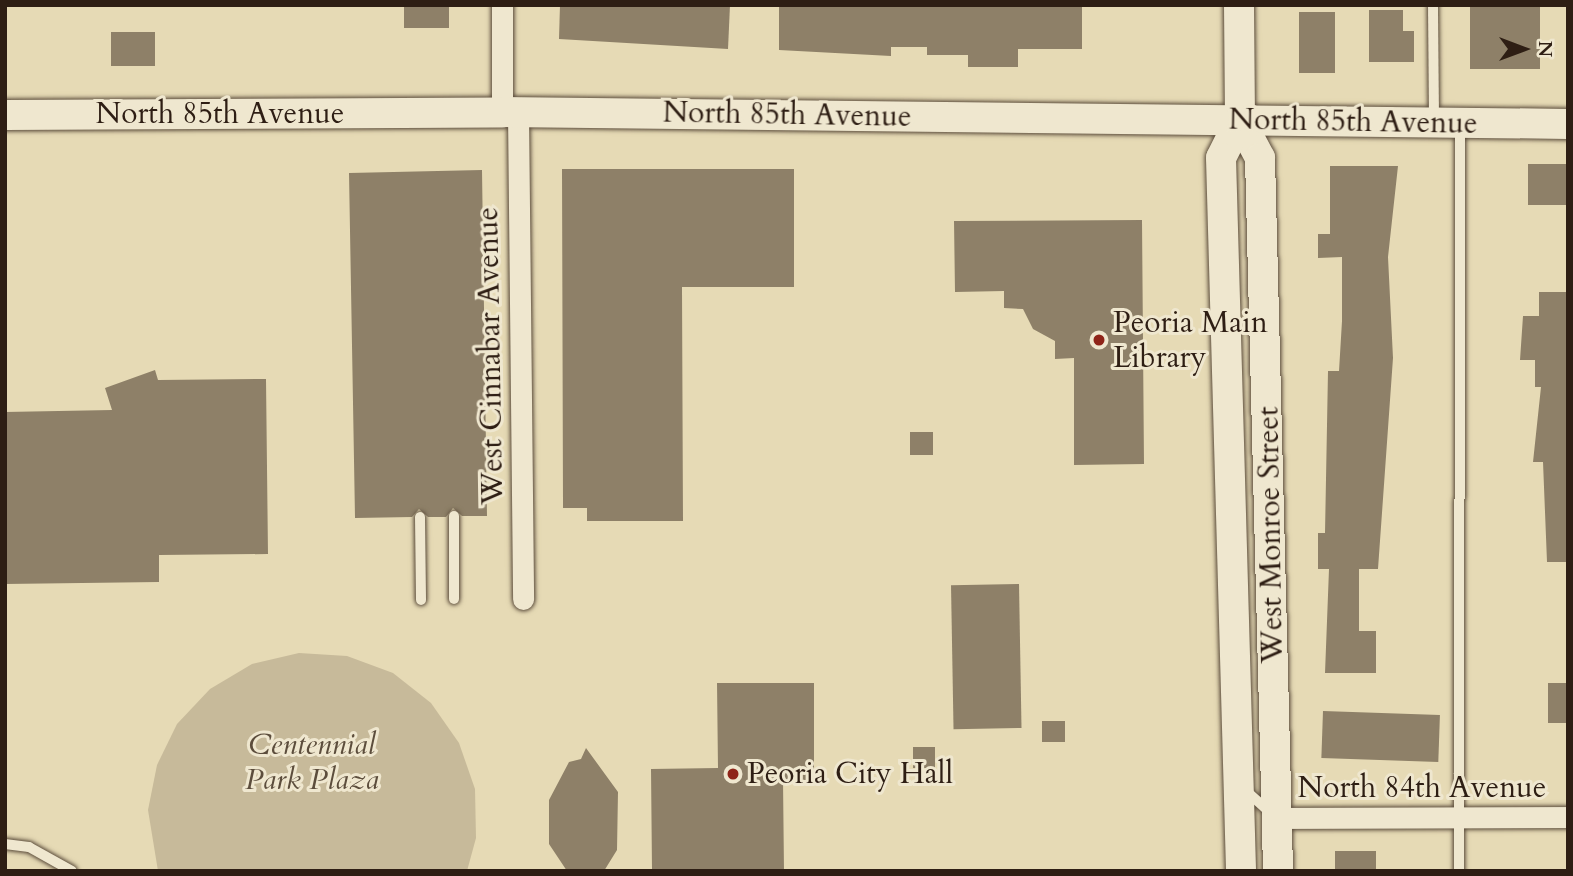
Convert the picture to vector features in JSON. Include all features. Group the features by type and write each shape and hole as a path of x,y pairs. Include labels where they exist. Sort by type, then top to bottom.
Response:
{"street":[{"name":"West Cinnabar Avenue","path":"502,5 510,112 523,599"},
{"name":"West Monroe Street","path":"1239,5 1240,120 1260,159 1278,871"},
{"name":"North 85th Avenue","path":"5,115 510,112 1568,124"},
{"name":"West Monroe Street","path":"1240,120 1221,158 1241,859"},
{"path":"1227,367 1267,366"},
{"path":"1233,573 1272,570"},
{"name":"North 84th Avenue","path":"1277,818 1568,817"}],"lane":[{"path":"1433,5 1447,123 1459,871"},
{"path":"454,516 454,599"},
{"path":"421,517 421,600"},
{"path":"1239,784 1277,818 1241,859"},
{"path":"5,844 29,847 68,870"}],"green space":[{"name":"Centennial Park Plaza","path":"299,653 347,656 393,673 431,703 459,743 475,789 476,838 467,871 158,871 148,810 157,765 177,724 210,689 252,664"}],"building":[{"path":"404,5 449,5 449,28 404,28"},
{"path":"560,5 730,5 728,49 559,39"},
{"path":"779,5 1082,5 1082,49 1018,49 1018,67 968,67 968,55 927,55 927,47 891,47 891,56 779,50"},
{"path":"1470,5 1540,5 1540,69 1470,69"},
{"path":"1369,10 1403,10 1403,31 1414,31 1414,62 1369,62"},
{"path":"1299,12 1335,12 1335,73 1299,73"},
{"path":"111,32 155,32 155,66 111,66"},
{"path":"1528,164 1568,164 1568,205 1528,205"},
{"path":"1330,166 1398,166 1388,257 1393,358 1378,569 1359,569 1359,631 1376,631 1376,673 1325,673 1329,569 1318,569 1318,533 1325,533 1328,371 1339,371 1342,321 1342,257 1318,258 1318,234 1330,234"},
{"path":"562,169 794,169 794,287 682,287 683,521 587,521 587,508 563,508"},
{"path":"482,170 487,516 462,516 453,508 446,517 428,517 419,509 412,517 355,518 349,173"},
{"name":"Peoria Main Library","path":"1142,220 1144,464 1074,465 1074,358 1055,359 1055,341 1033,329 1023,309 1004,308 1004,291 955,292 954,221"},
{"path":"1539,292 1568,292 1568,562 1547,562 1543,462 1533,462 1541,387 1535,387 1535,360 1520,360 1523,316 1539,316"},
{"path":"155,370 158,380 266,379 268,554 159,555 159,582 5,584 5,412 112,410 105,388"},
{"path":"910,432 933,432 933,455 910,455"},
{"path":"1019,584 1022,728 954,729 951,585"},
{"name":"Peoria City Hall","path":"717,683 814,683 814,780 783,780 784,871 652,871 651,769 718,768"},
{"path":"1548,683 1568,683 1568,723 1548,723"},
{"path":"1323,711 1440,715 1438,762 1321,758"},
{"path":"1042,721 1065,721 1065,742 1042,742"},
{"path":"913,747 935,747 935,768 913,768"},
{"path":"586,748 618,792 617,850 604,871 567,871 549,844 549,800 569,762 581,759"},
{"path":"1335,851 1376,851 1376,871 1335,871"}],"place":[{"name":"Peoria Main Library","path":"1099,340"},
{"name":"Peoria City Hall","path":"733,774"}]}
